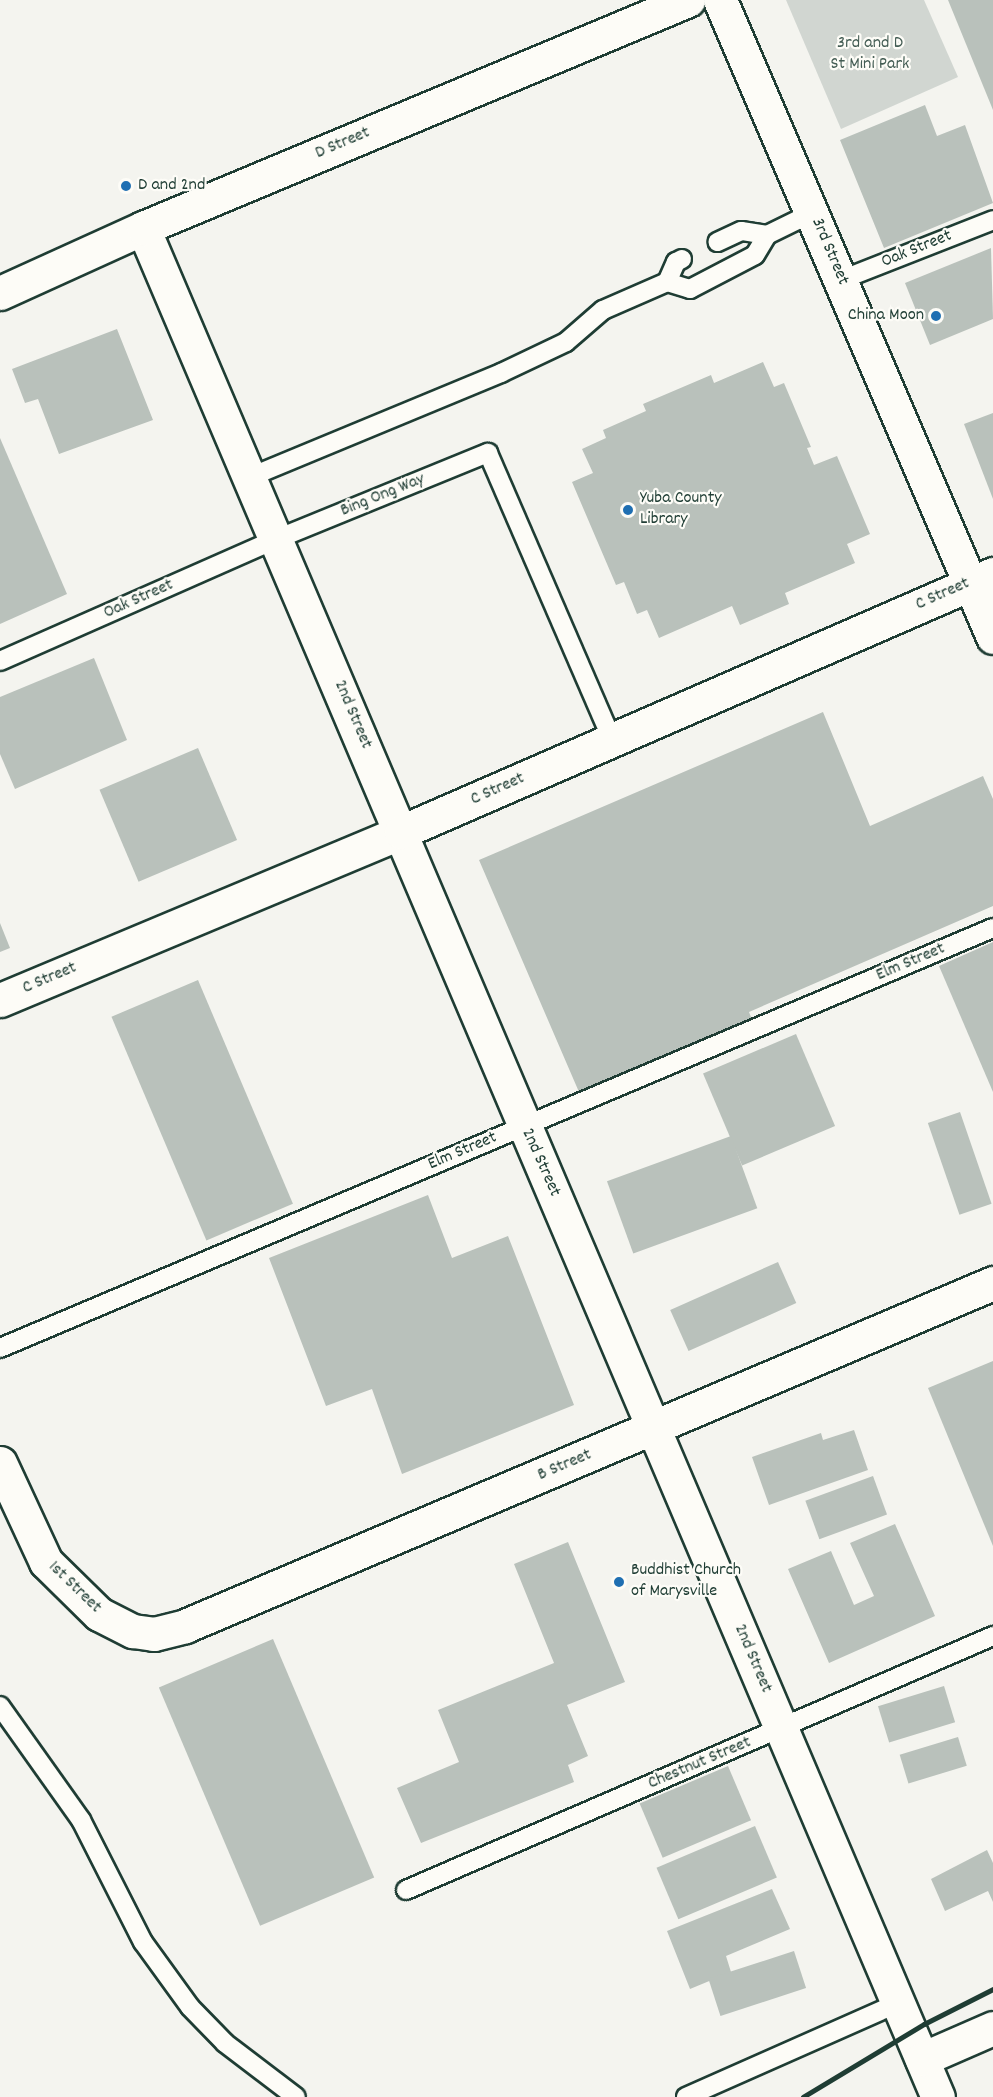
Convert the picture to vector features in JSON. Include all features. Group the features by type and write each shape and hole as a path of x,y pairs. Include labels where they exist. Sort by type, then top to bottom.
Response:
{"street":[{"name":"D Street","path":"0,293 143,228 688,0"},
{"name":"3rd Street","path":"720,0 841,280 981,578 993,637"},
{"name":"2nd Street","path":"143,228 278,539 524,1126 655,1428 938,2097"},
{"name":"C Street","path":"0,1000 401,832 981,578"},
{"name":"B Street","path":"133,1631 154,1634 185,1626 993,1283"},
{"name":"1st Street","path":"0,1463 46,1562 99,1614 133,1631"},
{"path":"922,2059 993,2028"}],"lane":[{"path":"250,477 566,342 603,310 667,282 690,289 755,255 767,235 812,213"},
{"name":"Oak Street","path":"841,280 993,220"},
{"path":"717,242 741,231 767,235"},
{"path":"667,282 676,262 682,259"},
{"name":"Bing Ong Way","path":"278,539 488,453 612,740"},
{"name":"Oak Street","path":"0,661 278,539"},
{"name":"Elm Street","path":"0,1348 993,928"},
{"name":"Chestnut Street","path":"406,1890 993,1636"},
{"path":"0,1706 81,1820 143,1942 190,2007 225,2043 296,2097"},
{"path":"686,2097 898,2002"}],"green space":[{"name":"3rd and D St Mini Park","path":"786,0 924,0 958,77 841,129"}],"building":[{"path":"948,0 993,0 993,110"},
{"path":"925,105 937,136 965,125 993,203 884,248 840,140"},
{"path":"991,248 993,319 930,345 905,283"},
{"path":"117,329 153,420 59,454 38,399 25,403 12,369"},
{"path":"763,362 774,387 784,383 811,447 807,448 814,465 837,456 870,534 847,544 855,563 785,593 789,604 740,625 732,606 659,638 647,610 637,614 624,582 616,585 572,482 593,473 582,449 606,438 603,430 646,411 643,404 711,375 714,383"},
{"path":"993,413 993,499 964,424"},
{"path":"0,438 67,594 0,624"},
{"path":"94,658 127,740 15,789 0,754 0,697"},
{"path":"823,712 870,826 983,776 993,799 993,906 749,1012 754,1025 582,1099 479,860"},
{"path":"198,748 237,840 139,882 100,790"},
{"path":"0,923 10,948 0,952"},
{"path":"993,942 993,1092 939,966"},
{"path":"198,980 293,1204 206,1240 111,1017"},
{"path":"796,1034 835,1126 742,1166 703,1073"},
{"path":"960,1112 992,1204 959,1215 928,1123"},
{"path":"731,1136 757,1208 633,1254 607,1181"},
{"path":"428,1195 452,1258 508,1236 574,1405 402,1474 372,1389 326,1406 269,1258"},
{"path":"778,1262 796,1303 689,1351 670,1310"},
{"path":"993,1361 993,1546 928,1388"},
{"path":"854,1430 868,1470 769,1505 752,1457 821,1433 823,1440"},
{"path":"873,1476 887,1515 819,1539 805,1501"},
{"path":"895,1524 935,1616 829,1663 788,1569 831,1551 854,1605 874,1596 850,1543"},
{"path":"568,1542 625,1682 567,1705 588,1756 568,1765 574,1782 421,1843 397,1788 459,1762 438,1710 554,1663 514,1564"},
{"path":"273,1639 374,1877 260,1926 159,1687"},
{"path":"944,1686 955,1722 889,1743 878,1706"},
{"path":"958,1737 967,1766 908,1784 900,1755"},
{"path":"728,1766 751,1820 663,1858 640,1804"},
{"path":"755,1826 777,1878 678,1919 657,1868"},
{"path":"987,1850 993,1863 993,1902 988,1891 945,1911 931,1879"},
{"path":"772,1889 790,1929 726,1956 731,1972 690,1989 667,1931"},
{"path":"794,1951 806,1988 720,2016 708,1979"}],"railway":[{"path":"803,2097 924,2024 993,1989"}],"place":[{"name":"D and 2nd","path":"126,186"},
{"name":"China Moon","path":"936,316"},
{"name":"Yuba County Library","path":"628,510"},
{"name":"Buddhist Church of Marysville","path":"619,1582"}]}
